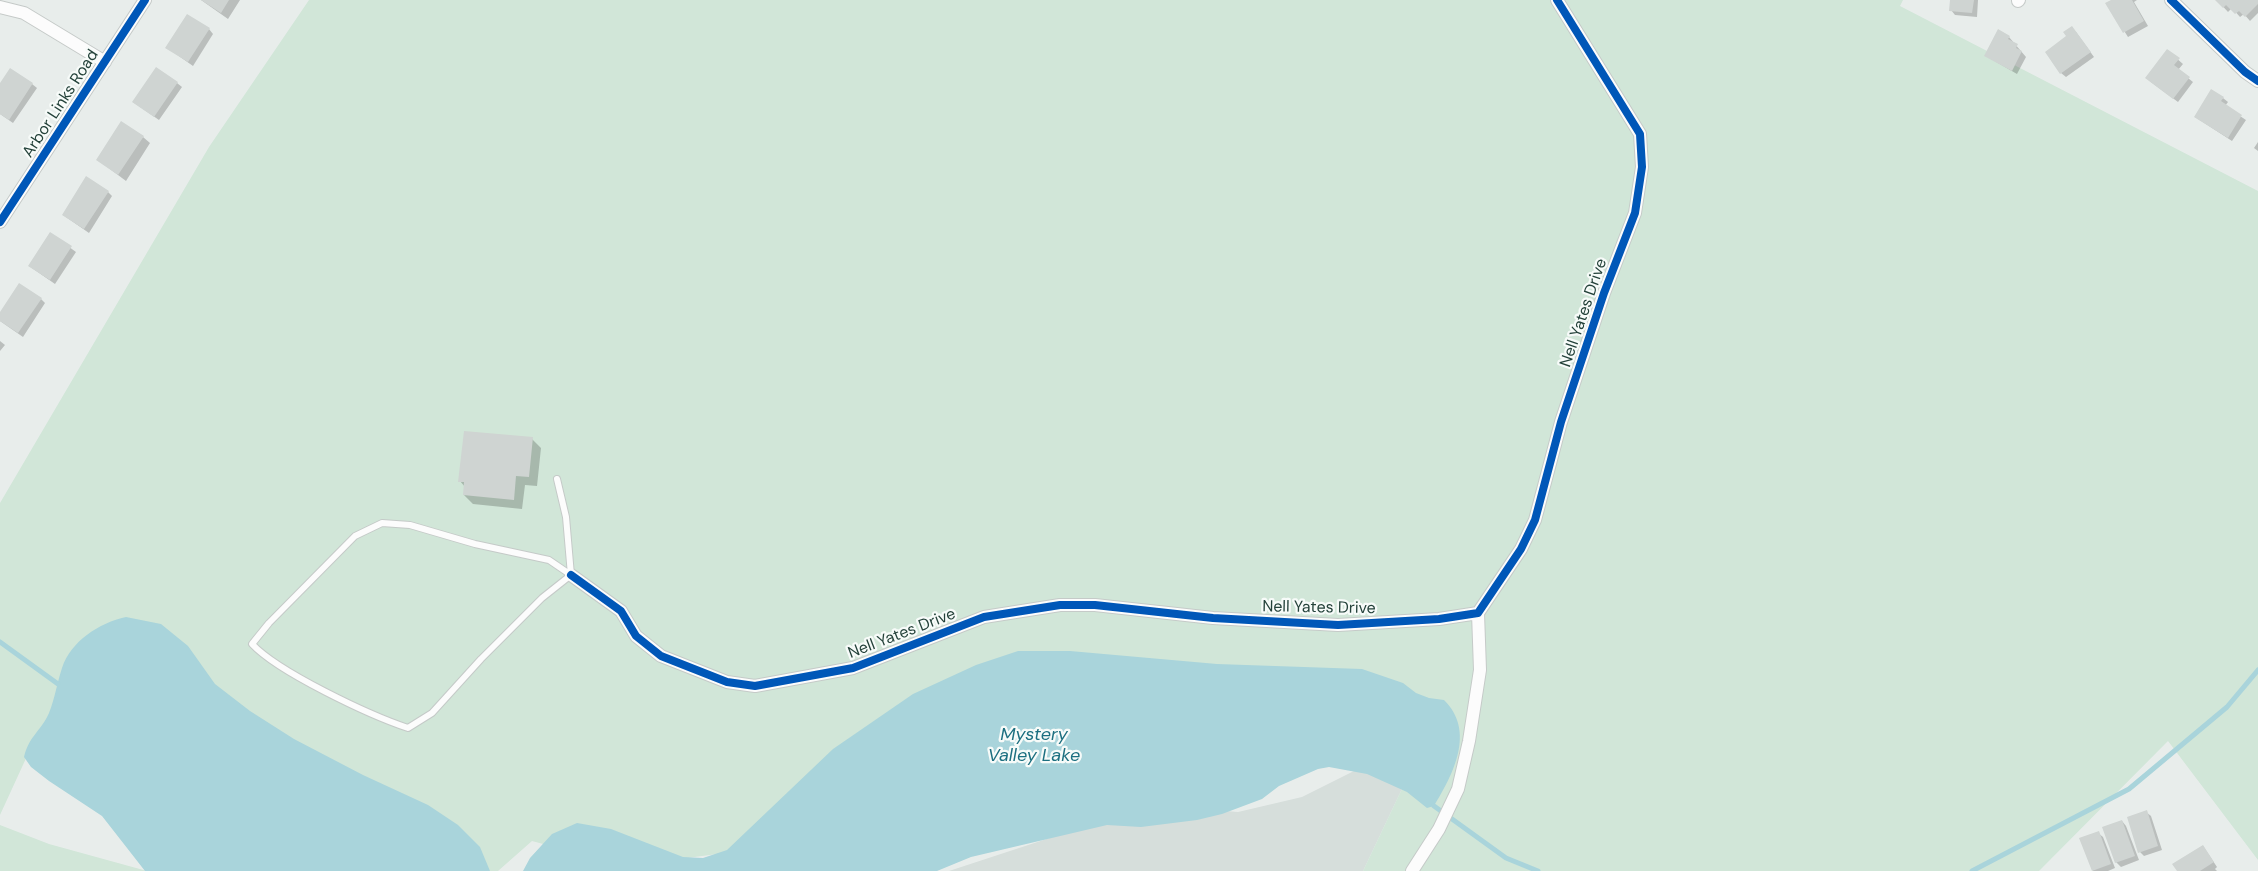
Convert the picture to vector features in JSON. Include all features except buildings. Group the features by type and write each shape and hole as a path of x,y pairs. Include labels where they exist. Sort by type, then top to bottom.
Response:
{"street":[{"name":"Arbor Links Road","path":"0,222 145,0"},
{"name":"Nell Yates Drive","path":"571,575 621,611 636,636 662,656 727,682 755,686 853,668 984,617 1060,605 1095,605 1213,618 1338,625 1439,619 1478,613 1520,549 1535,520 1561,422 1604,293 1635,213 1642,168 1640,134 1557,0"},
{"path":"2171,0 2245,72 2258,82"},
{"name":"Arbor Links Road","path":"0,7 24,13 105,62"},
{"path":"1412,871 1439,828 1458,789 1469,741 1480,670 1478,613"}],"lane":[{"path":"557,479 566,518 571,575"},
{"path":"382,523 410,525 475,544 549,560 571,575 542,598 481,659 432,713 408,728 385,720 312,683 261,654 252,644 269,623 355,536 382,523"}],"shaded area":[{"path":"1428,734 1363,871 949,871 1074,830 1176,807 1238,812 1302,797"}],"green space":[{"path":"309,0 1903,0 1900,6 2258,191 2258,860 2168,741 2039,871 1363,871 1428,734 756,849 625,866 532,841 498,871 449,871 28,754 0,815 0,503 209,147"},
{"path":"0,825 49,844 147,871 0,871"}],"water":[{"path":"126,617 161,624 188,646 215,684 250,711 294,739 363,775 428,805 458,825 480,847 490,871 145,871 102,816 49,781 31,767 24,757 29,744 49,713 62,668 72,649 96,629"},
{"name":"Mystery Valley Lake","path":"1018,651 1070,651 1217,664 1362,669 1403,683 1416,693 1429,698 1444,700 1454,712 1459,725 1458,753 1454,767 1441,794 1434,806 1427,808 1407,792 1367,774 1329,767 1318,769 1279,786 1262,799 1222,814 1197,820 1141,827 1107,825 971,857 937,871 523,871 530,858 552,834 577,823 611,829 683,857 703,858 727,850 833,749 913,694 976,665"}],"waterway":[{"path":"0,642 58,684"},
{"path":"1972,871 2129,789 2227,707 2258,670"},
{"path":"1434,806 1506,858 1538,871"}],"cycle path":[{"path":"0,222 145,0"},
{"path":"571,575 621,611 636,636 661,656 727,682 755,686 853,668 984,617 1060,605 1095,605 1213,618 1338,625 1439,619 1478,613 1521,549 1535,520 1561,422 1604,293 1635,213 1642,167 1640,134 1557,0"},
{"path":"2171,0 2245,72 2258,81"}]}
